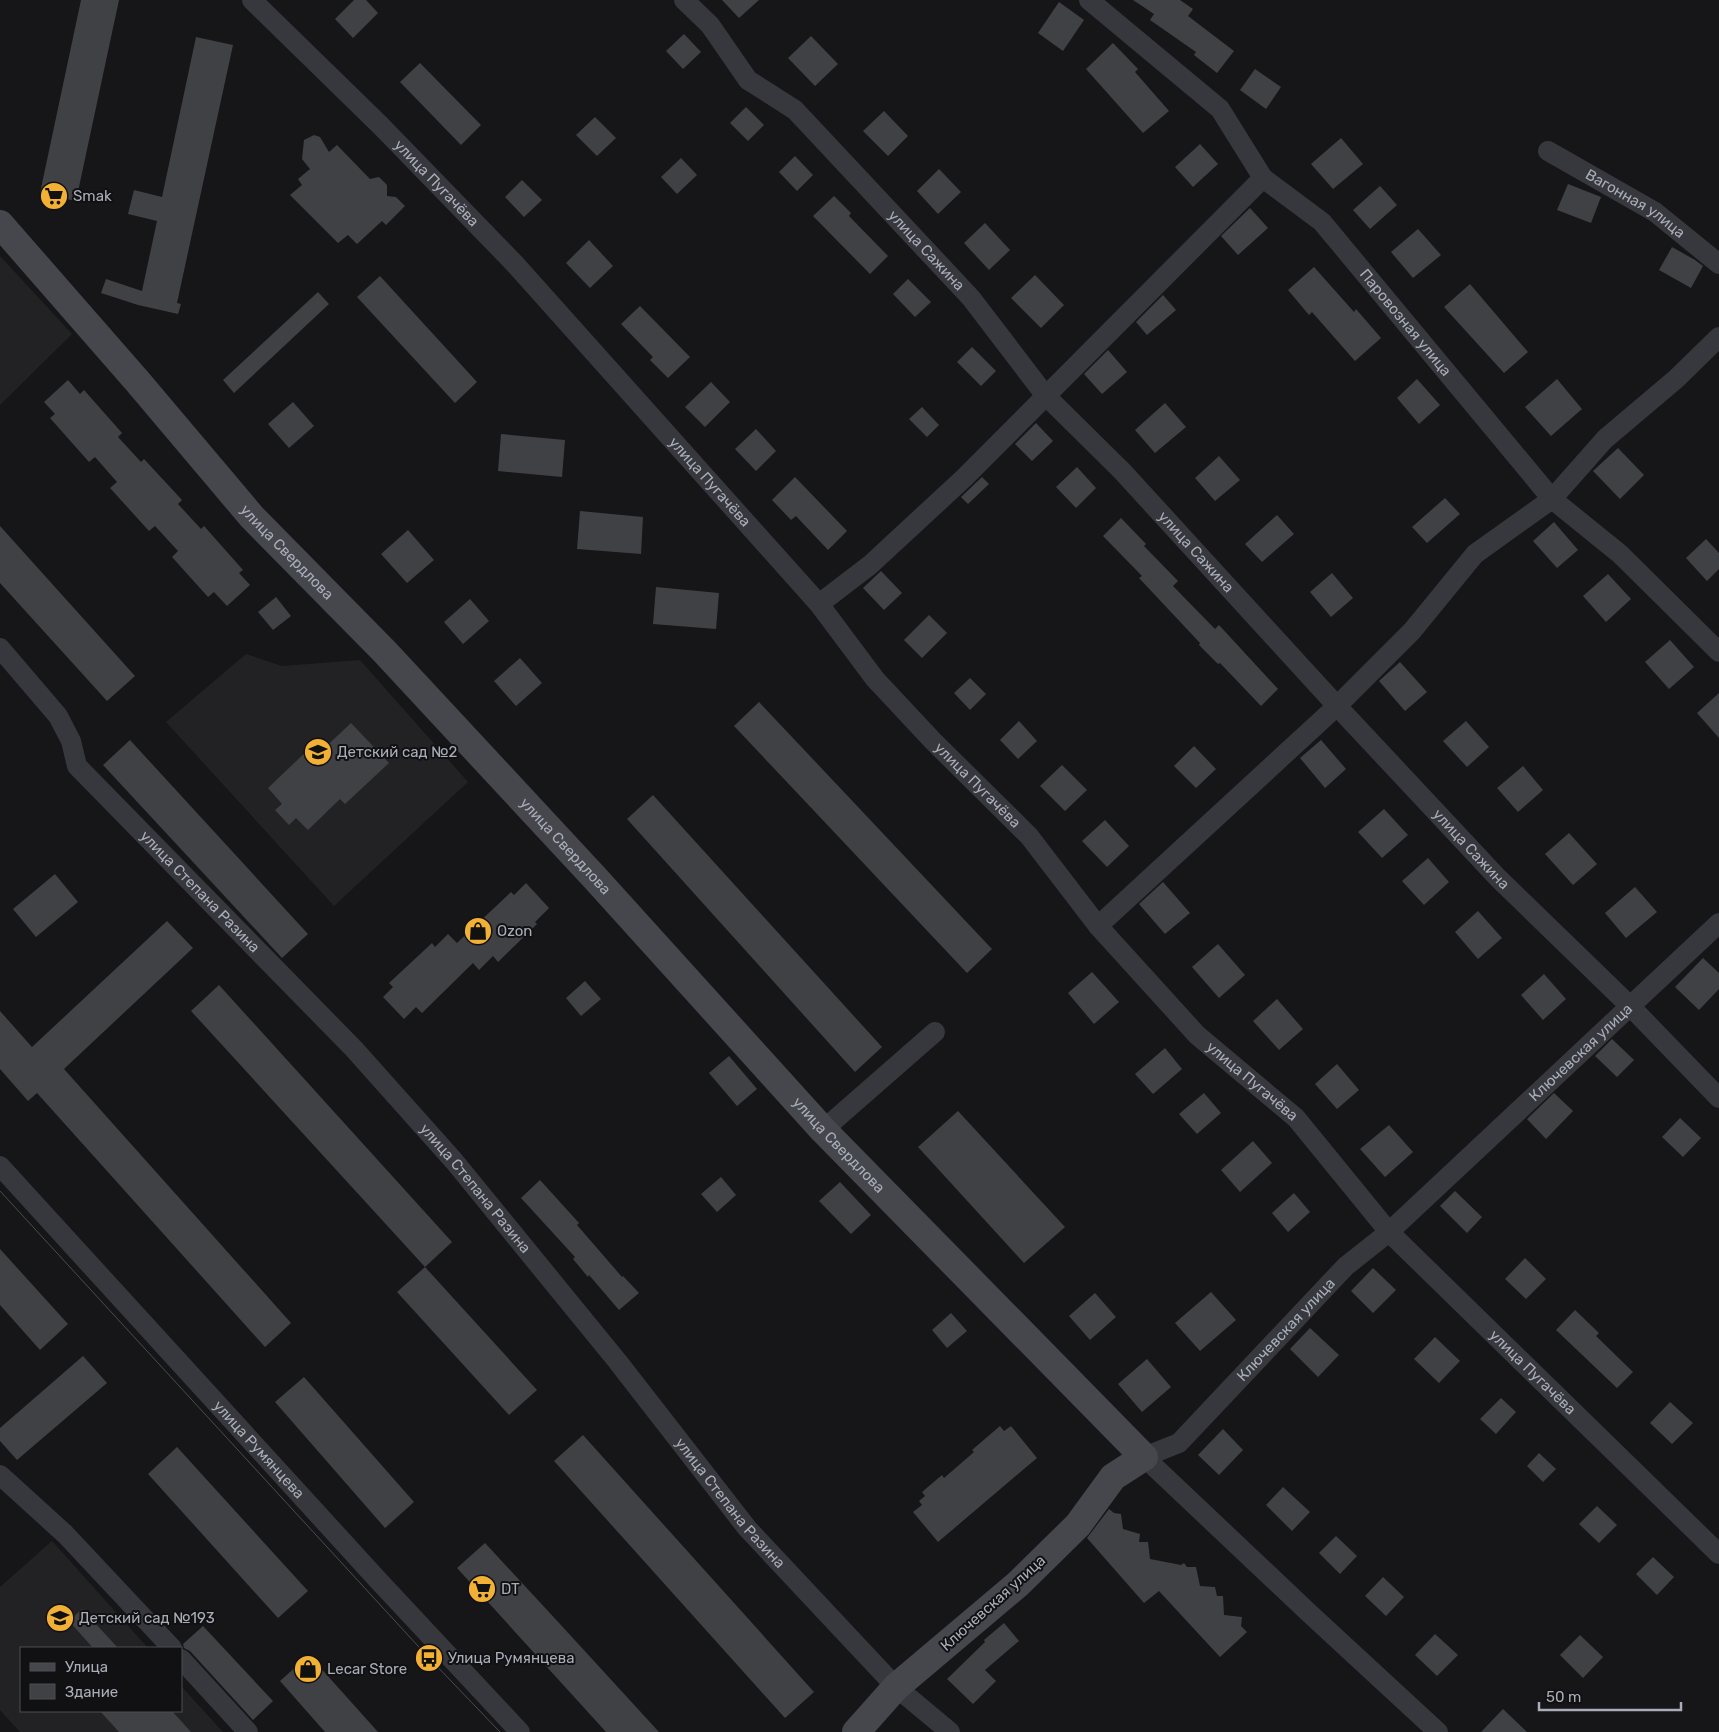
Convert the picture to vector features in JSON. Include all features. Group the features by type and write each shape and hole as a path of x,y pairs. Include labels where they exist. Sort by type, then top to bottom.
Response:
{"street":[{"name":"улица Пугачёва","path":"252,0 381,126 514,264 819,604 875,679 933,741 1029,836 1098,926 1196,1034 1296,1118 1389,1232 1719,1554"},
{"name":"улица Сажина","path":"684,0 710,25 748,80 795,110 971,298 1046,395 1122,470 1337,706 1498,878 1631,1007 1719,1098"},
{"name":"Паровозная улица","path":"1088,0 1220,109 1262,178 1322,222 1552,499 1620,554 1719,652"},
{"name":"Вагонная улица","path":"1548,151 1655,212 1719,264"},
{"path":"819,604 877,558 964,478 1262,178"},
{"name":"улица Свердлова","path":"0,224 138,382 252,517 384,652 595,878 823,1130 1144,1457"},
{"path":"1098,926 1337,706 1412,630 1475,554 1552,499 1605,439 1676,378 1719,337"},
{"name":"улица Степана Разина","path":"0,648 58,716 71,741 77,766 354,1049 454,1161 618,1362 747,1528 896,1687 950,1732"},
{"name":"Ключевская улица","path":"856,1732 896,1687 1018,1584 1078,1524 1112,1477 1144,1457 1179,1443 1346,1266 1389,1232 1719,923"},
{"path":"823,1130 934,1032"},
{"name":"улица Румянцева","path":"0,1166 520,1732"},
{"path":"1144,1457 1438,1732"},
{"path":"0,1475 65,1534 171,1647"},
{"path":"182,1660 248,1732"}],"shaded area":[{"path":"0,256 72,334 0,405"},
{"name":"Детский сад №2","path":"246,654 282,666 360,660 468,782 334,906 166,722"},
{"name":"Детский сад №193","path":"52,1541 147,1647 20,1647 20,1712 182,1712 182,1687 223,1732 20,1732 0,1710 0,1587"}],"building":[{"path":"81,0 119,0 76,201 40,193"},
{"path":"354,0 366,0 378,13 353,38 335,19"},
{"path":"722,0 759,0 739,18"},
{"path":"1133,0 1180,0 1193,9 1188,16 1234,51 1217,73 1194,55 1196,52 1150,20 1154,14"},
{"path":"1059,2 1084,20 1063,51 1038,33"},
{"path":"684,34 701,52 683,69 666,51"},
{"path":"811,36 838,64 815,86 788,58"},
{"path":"196,37 233,45 177,303 181,304 178,314 138,305 101,293 106,279 142,291 157,221 128,214 134,190 162,197"},
{"path":"1113,43 1138,69 1135,72 1169,111 1143,133 1086,69"},
{"path":"420,63 481,125 461,145 400,82"},
{"path":"1255,69 1281,87 1266,109 1240,90"},
{"path":"746,107 764,125 748,141 730,123"},
{"path":"884,111 908,136 888,156 863,131"},
{"path":"595,117 616,138 597,156 576,135"},
{"path":"314,135 320,137 329,152 337,145 370,179 379,177 387,185 387,196 396,197 405,206 386,225 382,221 357,244 348,235 338,243 290,195 302,185 298,179 310,169 302,159 304,140"},
{"path":"1341,138 1363,164 1333,189 1311,164"},
{"path":"1200,144 1218,164 1193,187 1175,167"},
{"path":"795,156 813,175 797,191 779,172"},
{"path":"681,158 697,175 677,194 661,177"},
{"path":"939,169 961,192 938,214 917,191"},
{"path":"522,180 542,200 524,217 505,197"},
{"path":"1568,184 1601,197 1591,223 1557,210"},
{"path":"1380,186 1397,205 1370,229 1353,210"},
{"path":"834,196 851,213 849,216 888,256 870,274 813,216"},
{"path":"1250,208 1268,228 1238,255 1221,236"},
{"path":"985,223 1010,250 989,270 964,243"},
{"path":"1418,229 1441,255 1413,278 1391,252"},
{"path":"589,240 613,266 590,288 566,263"},
{"path":"1672,247 1703,266 1691,288 1659,270"},
{"path":"1314,267 1354,312 1356,309 1381,338 1355,361 1312,312 1309,315 1288,290"},
{"path":"1035,275 1064,305 1041,328 1011,298"},
{"path":"380,276 477,382 455,403 357,297"},
{"path":"908,279 931,302 915,317 893,294"},
{"path":"1470,284 1528,352 1504,373 1444,307"},
{"path":"318,292 329,304 234,393 223,380"},
{"path":"1163,295 1176,310 1147,335 1136,322"},
{"path":"640,306 690,357 668,378 650,360 653,357 621,324"},
{"path":"972,347 996,371 981,386 957,362"},
{"path":"1108,350 1127,372 1102,394 1084,374"},
{"path":"1417,379 1440,405 1419,424 1397,398"},
{"path":"1557,379 1582,409 1551,436 1525,407"},
{"path":"68,380 80,394 84,390 122,433 118,437 141,462 144,459 182,500 178,504 201,529 204,526 243,570 239,573 250,585 227,606 214,592 208,597 172,557 178,551 155,526 149,531 110,488 117,482 95,457 89,462 50,418 55,414 44,402"},
{"path":"711,382 730,402 705,427 685,407"},
{"path":"293,402 314,426 289,448 268,424"},
{"path":"1165,403 1186,427 1155,453 1135,430"},
{"path":"922,407 939,425 927,437 909,419"},
{"path":"1036,423 1053,441 1032,461 1015,444"},
{"path":"756,429 776,451 756,471 735,449"},
{"path":"501,434 565,440 562,477 498,471"},
{"path":"1618,448 1644,475 1620,499 1593,471"},
{"path":"1219,456 1240,480 1215,501 1195,478"},
{"path":"1077,467 1096,488 1076,508 1056,487"},
{"path":"795,477 847,531 828,550 796,516 791,520 772,500"},
{"path":"982,477 989,484 968,504 961,497"},
{"path":"1445,498 1460,514 1427,543 1412,527"},
{"path":"580,511 643,517 641,554 577,549"},
{"path":"1277,515 1294,534 1262,562 1245,544"},
{"path":"1121,518 1146,544 1144,546 1178,581 1173,586 1215,629 1219,625 1278,689 1261,706 1220,663 1218,664 1199,645 1200,643 1139,578 1142,576 1103,536"},
{"path":"1554,522 1578,550 1557,568 1533,541"},
{"path":"0,526 135,676 107,701 0,583"},
{"path":"408,530 434,560 407,583 381,554"},
{"path":"1706,539 1719,553 1719,569 1707,581 1686,558"},
{"path":"881,571 902,593 884,610 863,588"},
{"path":"1332,573 1353,598 1331,617 1310,592"},
{"path":"1608,574 1631,599 1606,622 1583,596"},
{"path":"656,587 719,593 716,629 653,624"},
{"path":"276,597 291,616 273,630 258,612"},
{"path":"470,599 489,621 463,644 444,622"},
{"path":"929,615 947,633 922,658 904,640"},
{"path":"1670,640 1694,667 1669,689 1645,662"},
{"path":"520,658 542,683 516,706 494,681"},
{"path":"1400,662 1427,692 1405,711 1379,681"},
{"path":"970,678 986,694 970,710 954,693"},
{"path":"1719,693 1719,738 1697,713"},
{"path":"759,702 992,949 967,973 734,726"},
{"path":"1019,721 1037,741 1018,759 1000,740"},
{"path":"1466,721 1489,747 1467,767 1443,741"},
{"path":"351,723 389,763 345,804 340,799 308,830 296,818 289,825 275,810 282,804 268,788 311,747 318,754"},
{"path":"130,740 308,934 282,958 103,765"},
{"path":"1321,740 1346,769 1325,788 1300,758"},
{"path":"1194,746 1216,769 1196,788 1174,766"},
{"path":"1062,765 1087,790 1065,811 1040,786"},
{"path":"1523,766 1543,790 1518,812 1497,788"},
{"path":"653,795 882,1047 855,1072 627,819"},
{"path":"1384,809 1408,835 1382,858 1358,832"},
{"path":"1105,820 1129,846 1107,867 1082,841"},
{"path":"1569,833 1597,864 1573,885 1545,854"},
{"path":"1428,858 1449,882 1424,905 1402,881"},
{"path":"55,874 78,902 36,937 13,909"},
{"path":"1163,882 1190,913 1165,934 1139,904"},
{"path":"526,883 549,908 535,922 537,924 498,962 493,956 479,970 473,963 422,1013 416,1007 404,1019 383,997 393,987 389,983 432,943 435,947 448,934 457,943 511,892 514,895"},
{"path":"1635,887 1657,912 1626,938 1605,913"},
{"path":"1478,911 1502,938 1478,959 1455,932"},
{"path":"167,921 193,948 64,1069 291,1323 265,1347 37,1093 28,1101 0,1069 0,1011 32,1047"},
{"path":"1218,944 1245,975 1219,998 1192,967"},
{"path":"1703,958 1719,973 1719,989 1699,1010 1675,987"},
{"path":"1092,972 1119,1002 1094,1024 1068,993"},
{"path":"1544,974 1566,999 1543,1020 1521,995"},
{"path":"585,981 601,999 581,1016 566,998"},
{"path":"219,985 452,1242 425,1267 191,1011"},
{"path":"1277,999 1303,1029 1279,1050 1253,1021"},
{"path":"1612,1039 1634,1060 1617,1077 1595,1056"},
{"path":"1165,1048 1182,1069 1153,1094 1135,1074"},
{"path":"729,1056 757,1089 737,1106 709,1073"},
{"path":"1337,1064 1359,1090 1337,1109 1315,1084"},
{"path":"1204,1093 1221,1113 1197,1134 1179,1114"},
{"path":"1554,1093 1573,1111 1546,1139 1527,1119"},
{"path":"958,1111 1065,1227 1024,1263 918,1147"},
{"path":"1680,1118 1701,1138 1683,1157 1662,1137"},
{"path":"1389,1125 1413,1152 1385,1177 1360,1149"},
{"path":"1253,1141 1272,1163 1240,1192 1221,1170"},
{"path":"721,1177 736,1195 717,1212 701,1194"},
{"path":"540,1180 579,1223 577,1225 622,1277 639,1293 619,1310 573,1259 575,1257 521,1198"},
{"path":"840,1182 871,1215 851,1234 819,1201"},
{"path":"1455,1191 1482,1217 1467,1233 1440,1206"},
{"path":"1294,1193 1310,1212 1288,1232 1272,1213"},
{"path":"0,1249 68,1324 40,1350 0,1305"},
{"path":"1525,1258 1546,1279 1526,1299 1505,1279"},
{"path":"425,1267 537,1390 509,1415 397,1292"},
{"path":"1373,1268 1396,1290 1373,1313 1351,1291"},
{"path":"1211,1292 1236,1320 1200,1351 1175,1323"},
{"path":"1095,1293 1116,1317 1090,1340 1069,1316"},
{"path":"1575,1310 1599,1333 1596,1336 1633,1372 1617,1388 1556,1330"},
{"path":"951,1313 967,1331 947,1348 932,1330"},
{"path":"1310,1328 1339,1355 1318,1377 1290,1349"},
{"path":"1435,1337 1460,1361 1439,1383 1414,1359"},
{"path":"83,1356 107,1383 17,1460 0,1441 0,1428"},
{"path":"1147,1359 1171,1387 1142,1412 1118,1384"},
{"path":"304,1377 414,1502 385,1528 275,1402"},
{"path":"1501,1398 1516,1412 1496,1434 1480,1419"},
{"path":"1670,1402 1693,1423 1672,1444 1650,1423"},
{"path":"1000,1426 1004,1431 1011,1426 1037,1458 938,1542 913,1512 922,1505 919,1501 925,1496 922,1492 942,1475 944,1478"},
{"path":"1223,1429 1243,1450 1219,1475 1198,1455"},
{"path":"583,1435 814,1692 785,1718 554,1461"},
{"path":"177,1447 308,1591 278,1618 148,1474"},
{"path":"1539,1453 1556,1469 1543,1482 1527,1466"},
{"path":"1283,1487 1310,1512 1292,1531 1266,1505"},
{"path":"1597,1506 1617,1525 1599,1543 1579,1524"},
{"path":"1109,1509 1114,1513 1121,1514 1123,1529 1140,1534 1139,1542 1148,1542 1150,1559 1181,1565 1184,1563 1187,1567 1196,1567 1200,1586 1215,1587 1217,1596 1223,1596 1224,1615 1242,1617 1241,1626 1247,1632 1220,1657 1159,1591 1144,1603 1087,1538"},
{"path":"1336,1536 1357,1556 1340,1574 1319,1553"},
{"path":"485,1543 659,1732 606,1732 457,1568"},
{"path":"1653,1557 1674,1577 1657,1595 1636,1574"},
{"path":"1383,1577 1404,1597 1386,1616 1365,1596"},
{"path":"82,1609 117,1647 92,1647 69,1621"},
{"path":"1004,1623 1019,1641 985,1670 996,1681 973,1704 947,1679 985,1642 984,1640"},
{"path":"203,1626 273,1701 253,1720 190,1651 184,1648 183,1644"},
{"path":"1435,1634 1458,1655 1437,1676 1415,1655"},
{"path":"1580,1635 1603,1657 1583,1678 1560,1655"},
{"path":"309,1655 378,1732 325,1732 280,1681"},
{"path":"1503,1709 1527,1732 1481,1732"},
{"path":"101,1712 173,1712 191,1732 119,1732"}],"tram line":[{"path":"0,1191 429,1658 500,1732"}],"place":[{"name":"Smak","path":"54,196"},
{"name":"Детский сад №2","path":"318,752"},
{"name":"Ozon","path":"478,931"},
{"name":"DT","path":"482,1589"},
{"name":"Детский сад №193","path":"60,1618"},
{"name":"Улица Румянцева","path":"429,1658"},
{"name":"Lecar Store","path":"308,1669"}]}
